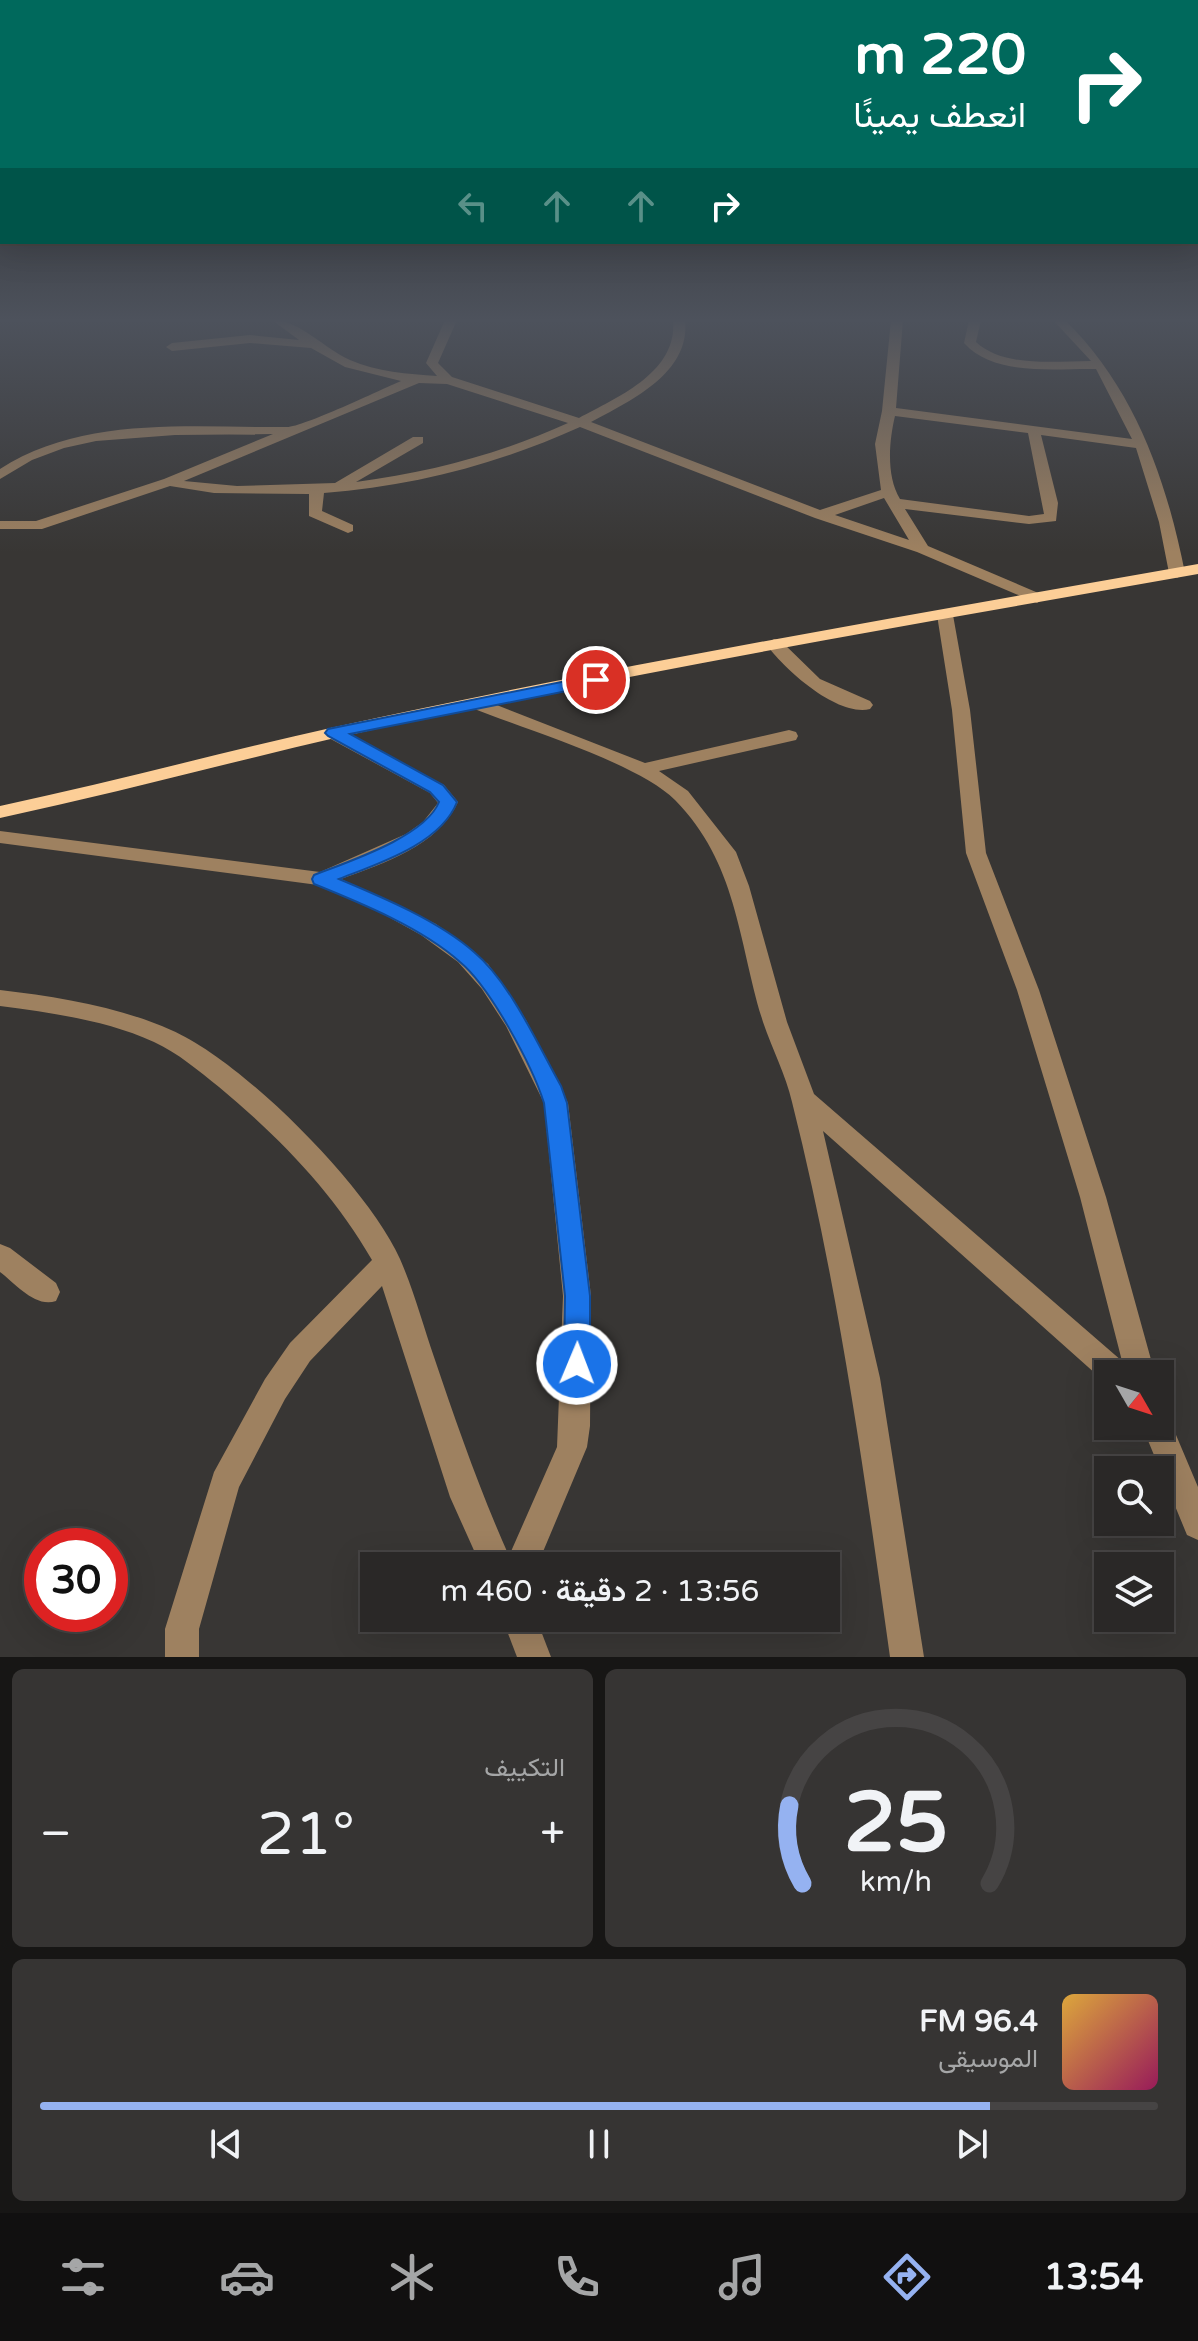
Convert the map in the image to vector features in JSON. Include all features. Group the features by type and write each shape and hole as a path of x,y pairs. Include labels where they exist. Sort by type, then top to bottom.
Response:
{"main road":[{"path":"0,812 109,789 334,733 774,644 1198,569"}],"street":[{"path":"0,525 37,526 169,482 373,397"},
{"path":"511,397 820,515 922,549 1037,598"},
{"path":"169,482 226,490 317,489 402,481 515,452 582,423 626,397"},
{"path":"890,397 882,444 890,497 922,549"},
{"path":"1119,397 1140,444 1172,538 1177,573"},
{"path":"889,411 1140,444"},
{"path":"0,475 41,451 88,438 130,433 295,430"},
{"path":"820,515 890,497 1029,520 1051,518 1053,508 1040,467 1034,432"},
{"path":"336,488 418,440"},
{"path":"317,489 314,513 348,528"},
{"path":"945,615 961,710 976,853 1028,990 1093,1197 1136,1360"},
{"path":"774,644 807,681 834,695 864,705"},
{"path":"478,704 643,769 681,795 726,852 739,886 775,1022 804,1099 865,1378 907,1657"},
{"path":"321,879 395,850 443,814 448,802 437,789 334,733"},
{"path":"643,769 789,736"},
{"path":"0,837 321,879 360,895 445,940 469,958 499,995 550,1086 556,1103 577,1296 575,1426 565,1466 527,1552"},
{"path":"0,998 70,1009 162,1036 196,1056 244,1093 318,1164 370,1230 388,1262 466,1497 491,1552"},
{"path":"804,1099 1100,1360"},
{"path":"0,1256 46,1292"},
{"path":"182,1657 182,1629 225,1483 275,1389 300,1352 388,1262"},
{"path":"1163,1440 1198,1524"},
{"path":"524,1632 534,1657"}],"route":[{"path":"577,1364 577,1296 556,1103 550,1086 499,995 469,958 445,940 360,895 321,879 395,850 443,814 448,802 437,789 334,733 596,680"}]}
